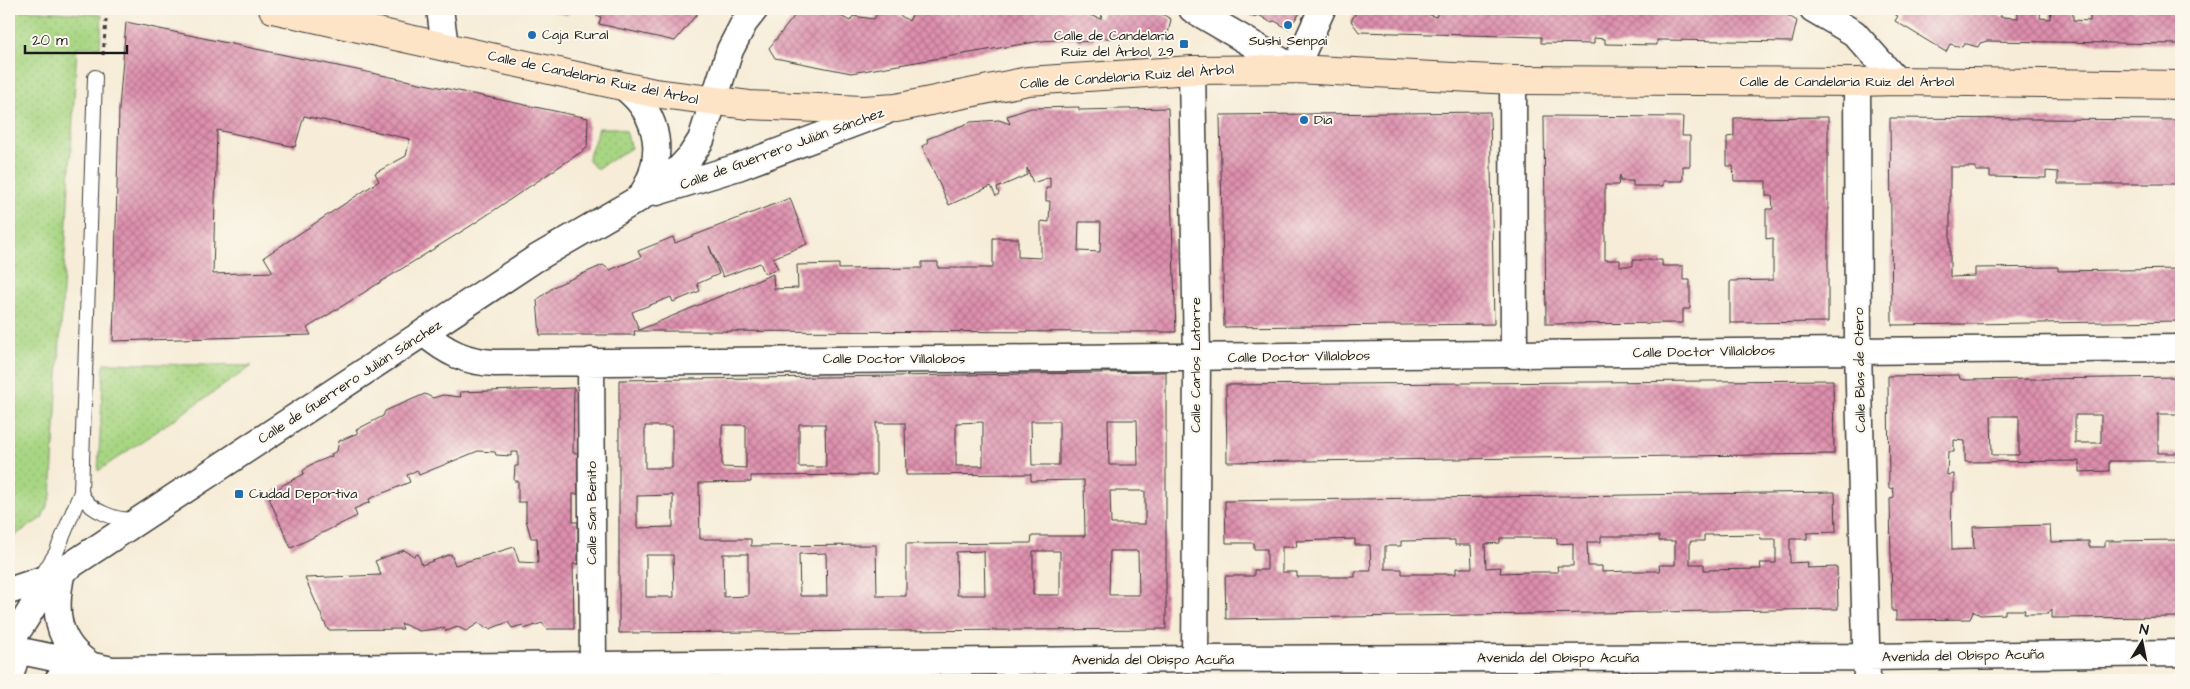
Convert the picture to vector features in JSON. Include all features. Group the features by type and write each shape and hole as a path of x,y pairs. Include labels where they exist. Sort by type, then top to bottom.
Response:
{"street":[{"name":"Calle de Candelaria Ruiz del Árbol","path":"274,9 624,87 714,102 827,110 896,108 1028,81 1192,70 1295,69 1513,80 1897,81 2181,85"},
{"path":"440,9 444,46"},
{"name":"Calle de Guerrero Julián Sánchez","path":"9,591 62,571 535,260 640,198 675,173 690,157 705,131 736,36 755,9"},
{"path":"1192,9 1295,69 1322,9"},
{"path":"1813,9 1854,32 1897,81"},
{"name":"Calle Carlos Latorre","path":"1192,70 1197,358 1195,659"},
{"path":"1513,80 1514,355"},
{"name":"Calle Blas de Otero","path":"1857,82 1858,350 1867,669"},
{"path":"624,87 645,108 656,138 656,155 652,173 648,185 640,198"},
{"name":"Calle de Guerrero Julián Sánchez","path":"640,198 738,167 867,117 896,108"},
{"name":"Calle Doctor Villalobos","path":"424,334 449,352 482,362 1197,358 2181,348"},
{"name":"Calle San Benito","path":"591,361 593,665"},
{"path":"62,571 57,603 62,630 66,642 73,652 93,667"},
{"name":"Calle de Guerrero Julián Sánchez","path":"13,636 28,619 45,588 62,571"},
{"path":"10,680 15,665 13,636"},
{"name":"Avenida del Obispo Acuña","path":"13,636 93,667 124,670 1195,659 1867,669 2181,653"},
{"name":"Avenida del Obispo Acuña","path":"58,680 124,670"}],"lane":[{"path":"37,582 56,553 81,492 95,77"},
{"path":"81,492 86,502 109,515 125,520 141,519"}],"green space":[{"path":"10,9 102,15 100,47 77,47 51,496 42,518 9,539"},
{"path":"599,128 616,128 626,131 631,148 596,169 588,159"},
{"path":"104,363 252,366 98,471"}],"building":[{"path":"542,9 574,9 567,15"},
{"path":"598,9 701,9 675,41 599,24 601,17 597,16"},
{"path":"800,9 845,9 839,15 850,21 853,16 874,19 880,9 895,12 909,21 915,9 1082,9 1081,12 1101,19 1103,9 1153,9 1171,19 1167,39 1094,38 1094,41 1077,42 1076,39 1041,41 851,73 775,58 769,48"},
{"path":"1240,9 1303,9 1288,29 1275,21 1270,22 1259,15 1253,17"},
{"path":"1358,9 1413,9 1436,17 1439,9 1777,9 1797,21 1792,42 1657,40 1657,45 1605,44 1605,39 1594,38 1594,44 1541,43 1541,37 1359,32 1351,21"},
{"path":"1885,9 2004,9 2000,17 2018,18 2018,9 2041,9 2040,18 2050,19 2051,9 2073,9 2073,20 2090,21 2091,9 2181,9 2181,44 1987,41 1980,43 1978,47 1967,44 1964,44 1962,47 1950,44 1946,52 1895,21 1898,16"},
{"path":"126,22 588,118 587,148 472,225 307,328 311,335 113,341 119,109","holes":["304,116 410,139 406,156 375,173 379,181 264,257 273,272 213,274 217,130 295,147"]},
{"path":"1079,107 1079,110 1168,108 1176,332 634,331 635,335 540,335 537,300 555,286 603,265 610,270 641,257 638,251 673,237 675,243 790,198 807,244 773,258 778,269 765,274 760,263 723,277 709,246 719,274 697,284 700,291 673,302 671,297 632,312 639,330 773,274 774,289 798,288 797,265 839,264 839,269 922,268 922,262 938,262 938,268 993,268 993,238 1018,238 1018,257 1041,258 1041,221 1049,222 1050,201 1046,201 1046,188 1050,188 1050,177 1033,183 1027,168 1027,175 997,188 999,194 996,196 991,186 949,205 922,146 928,143 927,139 971,122 999,120 1010,124 1007,116 1031,108","holes":["1079,222 1101,222 1100,252 1078,251"]},
{"path":"1490,112 1494,324 1224,327 1220,115"},
{"path":"1544,116 1683,117 1682,136 1690,136 1690,166 1683,166 1683,181 1663,181 1663,186 1633,186 1633,181 1620,181 1620,175 1618,185 1605,185 1605,260 1620,260 1620,266 1633,266 1633,260 1662,260 1662,266 1683,266 1683,280 1690,280 1690,309 1683,309 1683,323 1546,324"},
{"path":"1828,117 1828,322 1730,323 1730,281 1773,280 1773,238 1766,239 1766,209 1773,209 1772,196 1766,196 1766,181 1734,181 1733,166 1727,166 1727,137 1734,136 1734,118"},
{"path":"1890,118 2181,120 2181,184 2058,184 2058,172 2046,171 2046,178 1990,177 1990,171 1976,171 1976,167 1950,167 1950,277 1975,276 1975,268 2058,267 2058,271 2181,269 2181,321 1892,325"},
{"path":"1166,372 1166,629 619,633 619,380","holes":["1108,420 1137,420 1138,465 1109,465","1031,421 1059,421 1059,465 1032,465","983,422 983,466 956,466 956,423","876,423 905,423 906,475 1031,474 1031,481 1084,480 1085,536 1032,536 1031,543 906,544 906,596 877,596 876,545 751,546 751,539 700,539 699,483 751,482 751,476 876,475","799,424 825,424 826,467 799,467","722,425 746,425 746,468 722,467","645,426 672,426 672,468 645,468","1110,491 1145,491 1145,524 1111,524","673,495 673,527 637,528 637,496","984,551 985,595 957,595 956,552","1033,551 1060,551 1060,595 1033,595","1110,551 1138,551 1139,595 1109,595","826,553 827,596 800,596 799,554","723,554 748,554 748,596 724,597","646,555 673,555 674,597 646,597"]},
{"path":"1959,375 1960,379 1964,380 2181,377 2181,414 2158,414 2158,453 2181,453 2181,461 2109,461 2109,471 2079,472 2079,461 1965,462 1965,441 1954,440 1954,452 1948,452 1947,475 1954,474 1954,492 1951,492 1952,550 1974,549 1973,527 2050,525 2051,542 2089,541 2089,547 2105,547 2105,541 2181,540 2181,617 2052,618 2052,609 2048,614 2024,614 2025,610 2005,610 2005,614 1980,615 1973,611 1970,619 1896,620 1896,611 1892,611 1890,499 1894,498 1894,494 1893,488 1889,489 1888,376","holes":["2075,415 2101,415 2101,443 2075,443","1991,416 2019,416 2019,455 1992,455"]},
{"path":"1833,380 1834,454 1227,462 1226,385"},
{"path":"574,388 573,453 578,453 578,494 573,494 573,522 578,522 578,564 573,564 574,629 547,629 542,623 524,629 523,625 512,628 508,622 490,629 489,627 485,628 479,623 466,631 458,627 446,631 444,628 419,631 403,624 401,624 403,629 328,630 305,578 381,575 375,561 404,550 414,556 418,554 422,565 451,554 455,565 514,547 519,562 538,563 537,538 531,538 526,520 526,502 518,502 518,481 514,481 515,466 518,466 518,452 511,452 511,456 496,455 495,452 478,451 419,475 417,470 407,475 410,482 369,499 370,502 354,509 357,516 291,548 269,498 272,497 271,494 304,474 303,471 310,465 332,456 331,454 337,451 339,441 358,433 356,430 383,416 385,411 425,394 433,398 443,395 461,397 460,392"},
{"path":"1835,492 1836,532 1807,533 1807,539 1790,539 1790,563 1808,562 1807,568 1837,567 1838,609 1226,619 1225,576 1254,576 1254,570 1267,570 1267,549 1254,549 1254,543 1226,543 1225,501","holes":["1760,534 1761,539 1776,539 1776,563 1760,563 1761,569 1704,570 1704,564 1690,564 1690,541 1704,541 1704,535","1601,536 1659,536 1659,541 1675,541 1675,565 1659,565 1660,571 1602,572 1602,566 1588,566 1587,542 1601,542","1500,538 1557,538 1557,544 1573,543 1573,566 1557,566 1558,572 1500,573 1501,567 1486,568 1485,544 1500,543","1355,539 1355,545 1370,545 1371,571 1355,571 1355,577 1297,577 1297,572 1282,572 1282,547 1297,547 1296,541","1455,540 1455,545 1471,545 1472,568 1456,568 1456,574 1402,574 1402,569 1385,569 1385,546 1401,546 1401,541"]}],"place":[{"name":"Sushi Senpai","path":"1288,25"},
{"name":"Caja Rural","path":"532,35"},
{"name":"Calle de Candelaria Ruiz del Árbol, 29","path":"1184,44"},
{"name":"Dia","path":"1304,120"},
{"name":"Ciudad Deportiva","path":"239,494"}]}
